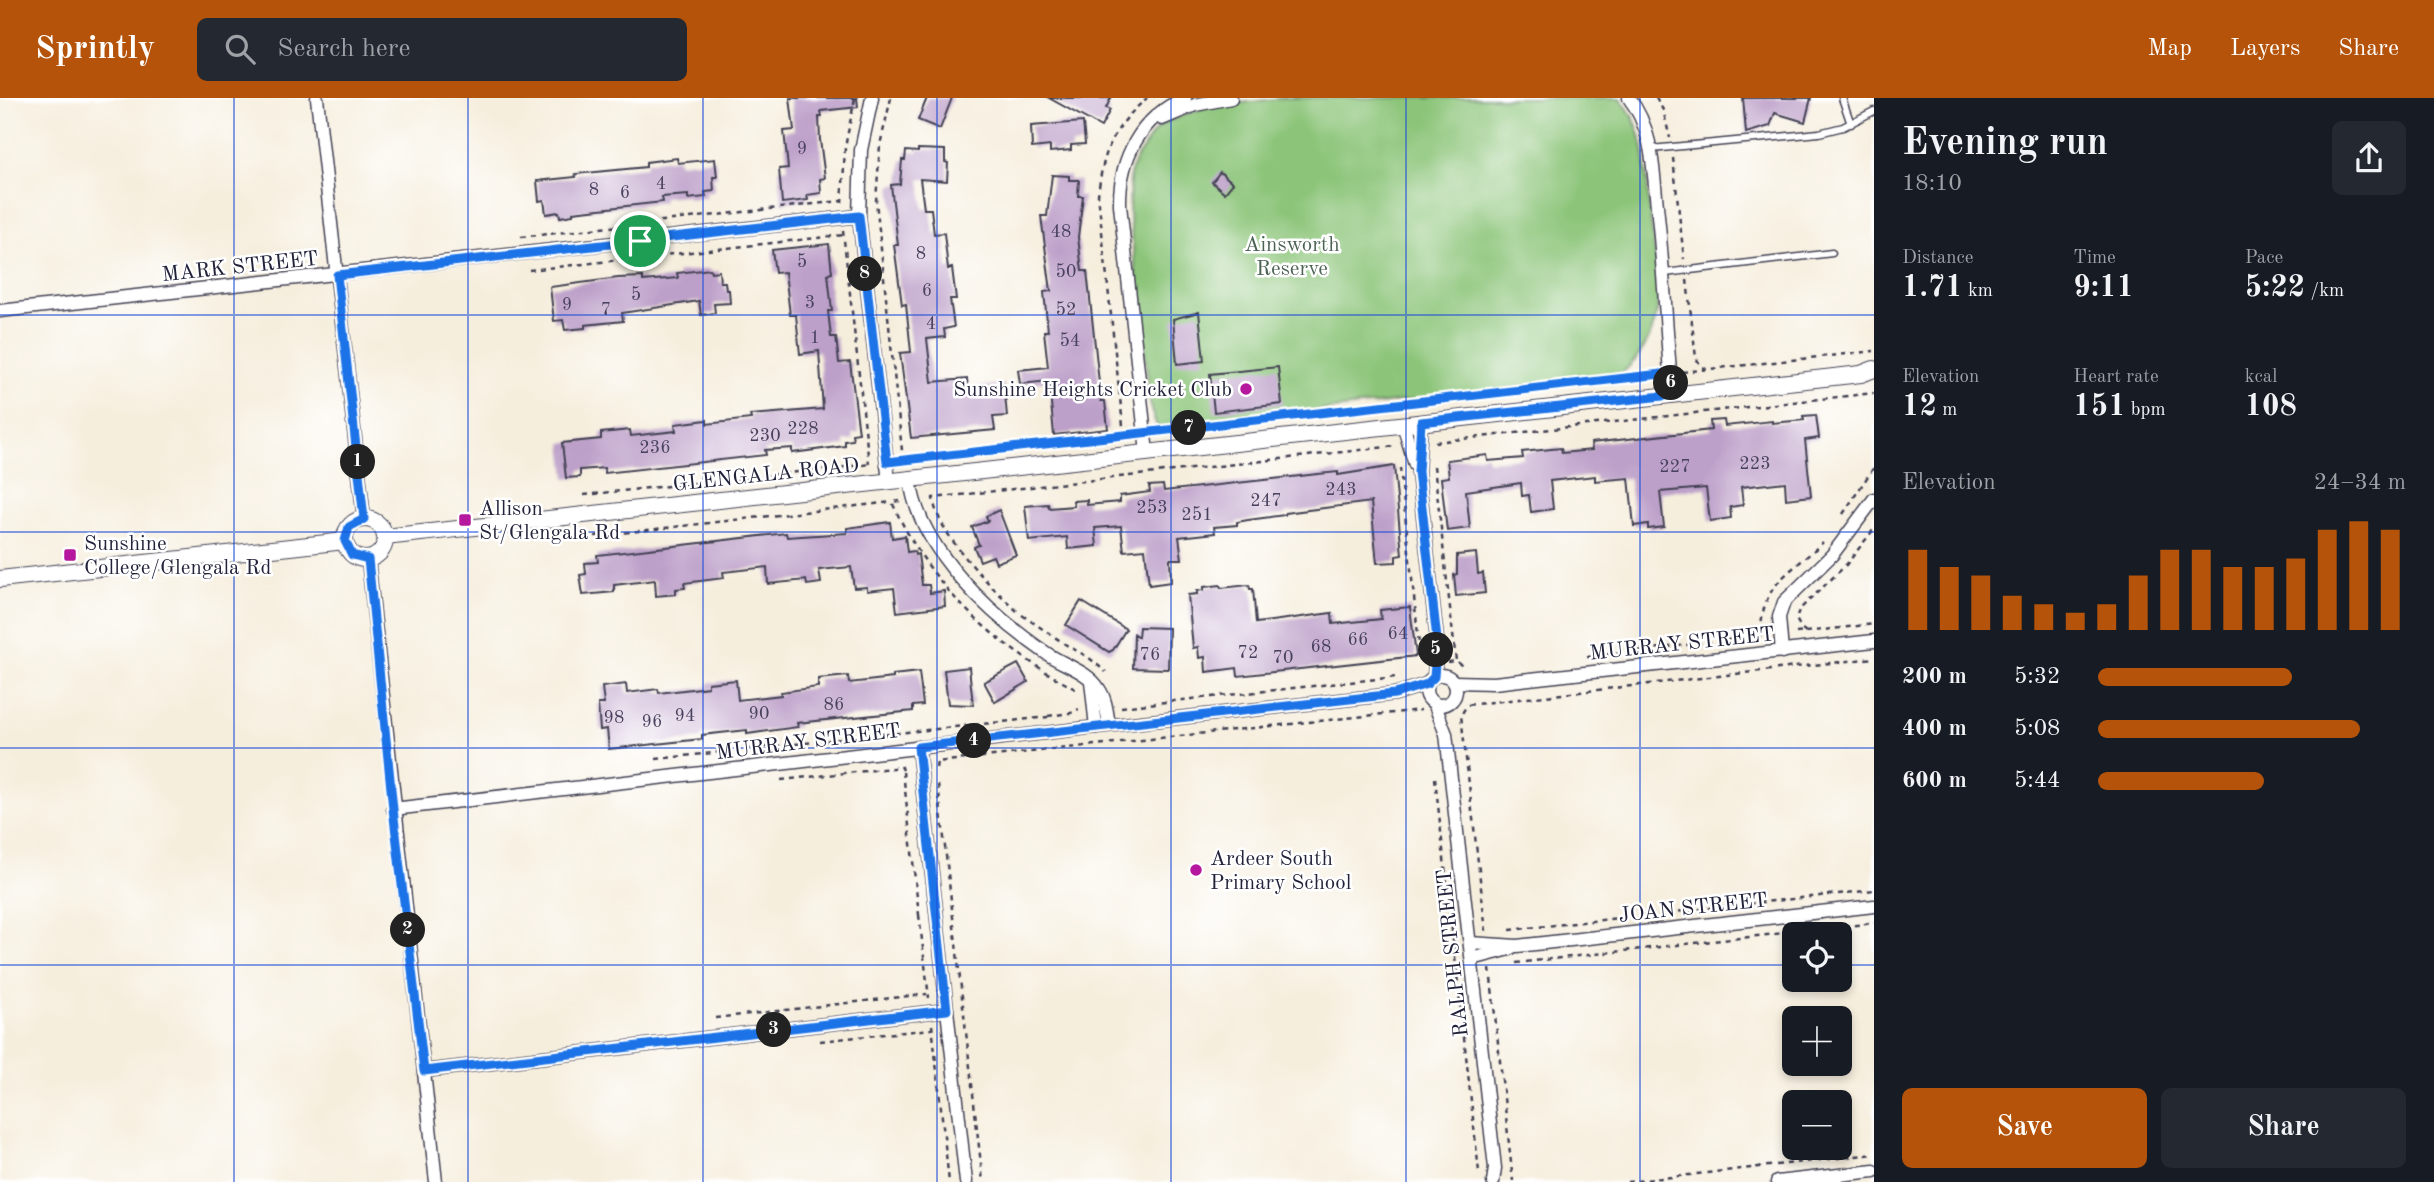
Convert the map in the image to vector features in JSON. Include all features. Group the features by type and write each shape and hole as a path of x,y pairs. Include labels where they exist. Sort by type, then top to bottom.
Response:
{"street":[{"path":"317,98 364,519"},
{"path":"872,98 861,150 859,216 889,482"},
{"path":"1147,453 1120,194 1126,156 1143,130 1191,100 1231,98"},
{"path":"1629,98 1640,112 1651,149 1665,273 1672,395"},
{"name":"MARK STREET","path":"0,311 859,216"},
{"name":"GLENGALA ROAD","path":"385,537 1870,373"},
{"name":"RALPH STREET","path":"1421,422 1418,472 1437,639 1453,688 1446,734 1495,1168 1500,1182"},
{"name":"RALPH STREET","path":"1403,424 1418,472"},
{"path":"910,479 916,509 960,578 1003,621 1091,680 1102,726"},
{"path":"1782,652 1779,617 1784,601 1832,555 1874,499"},
{"path":"364,519 379,524 385,537 381,551 368,559 352,555 345,541 349,527 364,519"},
{"path":"0,579 345,541"},
{"path":"368,559 393,809 436,1182"},
{"name":"RALPH STREET","path":"1437,639 1430,695 1446,734"},
{"name":"MURRAY STREET","path":"1453,688 1874,641"},
{"path":"1444,675 1453,688 1443,705 1430,695 1444,675"},
{"name":"MURRAY STREET","path":"393,809 1102,726 1395,694 1430,695"},
{"path":"918,747 966,1182"},
{"name":"JOAN STREET","path":"1470,943 1517,946 1874,906"},
{"name":"JOAN STREET","path":"1472,959 1487,944"},
{"path":"424,1071 947,1010"},
{"name":"RALPH STREET","path":"1493,1182 1495,1168"},
{"path":"1777,1182 1874,1171"}],"lane":[{"path":"1842,98 1851,124"},
{"path":"1651,149 1819,133 1851,124 1874,111"},
{"path":"1665,273 1832,253"}],"path":[{"path":"891,98 880,145 876,201 903,460"},
{"path":"1656,98 1668,125 1672,147 1696,358 1706,369"},
{"path":"520,237 842,201"},
{"path":"529,270 844,234"},
{"path":"584,495 1874,351"},
{"path":"1432,442 1874,393"},
{"path":"1107,674 1088,657 1020,613 987,583 946,529 937,514 933,498 1397,446"},
{"path":"1837,522 1874,467"},
{"path":"595,536 892,502"},
{"path":"1806,632 1796,619 1799,610 1846,565 1874,529"},
{"path":"1761,636 1762,613 1770,590 1823,541"},
{"path":"1581,657 1874,624"},
{"path":"1506,1182 1513,1182 1461,715 1467,705 1874,658"},
{"path":"936,768 937,762 1420,709 1430,695"},
{"path":"1117,701 1121,707 1201,698"},
{"path":"656,759 1048,716 1051,749"},
{"path":"770,781 902,767 903,771"},
{"path":"1434,769 1480,1182"},
{"path":"938,781 983,1182"},
{"path":"1487,944 1874,890"},
{"path":"919,915 949,1182"},
{"path":"1517,963 1874,923"},
{"path":"715,1018 928,994"},
{"path":"821,1041 932,1029"},
{"path":"1627,1182 1874,1154"}],"green space":[{"name":"Ainsworth Reserve","path":"1284,98 1620,98 1634,120 1642,145 1657,275 1655,321 1638,357 1616,377 1158,429 1151,410 1129,210 1130,175 1135,160 1154,132 1166,122 1205,107"}],"building":[{"path":"790,98 857,98 858,107 821,111 820,140 825,178 820,179 821,193 807,195 808,200 782,203 779,169 788,168 784,131 794,130"},
{"path":"927,98 952,98 940,129 918,120"},
{"path":"1049,98 1111,98 1106,108 1110,110 1101,127"},
{"path":"1743,98 1811,98 1805,122 1775,113 1770,126 1746,133"},
{"path":"1083,122 1085,144 1071,145 1071,150 1050,152 1050,146 1032,148 1031,126"},
{"path":"918,149 945,150 945,162 948,163 947,181 920,179 924,209 931,209 934,234 944,233 948,269 952,268 956,299 950,299 954,327 944,329 945,337 927,339 932,382 967,379 968,388 1004,384 1007,416 993,417 995,430 911,438 900,353 911,352 906,304 902,305 894,245 898,245 891,185 900,184 902,160 905,160 906,151 918,152"},
{"path":"677,158 678,163 715,159 717,177 713,177 714,191 705,192 706,197 662,197 663,202 573,212 573,215 560,217 559,212 546,214 544,200 539,201 537,181 576,177 575,174 646,167 646,162"},
{"path":"1220,172 1233,183 1225,193 1212,182"},
{"path":"1052,175 1069,176 1069,180 1079,180 1078,196 1083,196 1078,237 1082,271 1087,271 1101,401 1105,401 1108,429 1054,435 1049,381 1020,384 1018,370 1048,367 1044,292 1051,291 1041,216 1047,216"},
{"path":"829,244 832,273 828,274 832,311 828,311 831,337 836,337 839,363 850,362 859,433 852,434 853,440 845,441 845,446 792,453 792,448 765,450 766,455 605,473 604,468 580,470 580,477 566,478 562,443 601,439 601,433 630,430 631,436 676,431 675,424 707,420 707,424 751,419 750,415 823,409 819,351 800,354 796,315 790,315 785,272 775,273 772,250"},
{"path":"710,269 711,272 719,271 720,282 725,282 726,290 729,290 730,303 714,304 715,313 701,315 699,301 622,313 623,321 585,325 585,328 565,330 563,320 554,321 550,287 618,278 643,277 643,281 678,278 677,273"},
{"path":"1199,312 1204,361 1177,364 1173,319"},
{"name":"Sunshine Heights Cricket Club","path":"1278,367 1282,404 1214,412 1210,374"},
{"path":"1816,415 1819,438 1805,440 1811,496 1786,499 1785,482 1741,487 1743,505 1730,507 1731,518 1710,521 1706,488 1660,492 1664,527 1648,529 1648,524 1634,526 1629,478 1595,481 1595,476 1550,481 1553,509 1531,512 1529,495 1522,496 1521,483 1466,491 1470,528 1447,531 1441,478 1449,477 1447,460 1487,455 1488,461 1523,458 1522,452 1561,448 1562,453 1592,450 1591,443 1711,430 1710,421 1724,420 1725,426 1804,420 1803,416"},
{"path":"1394,466 1402,555 1396,556 1396,562 1377,563 1371,502 1285,513 1237,522 1237,525 1214,527 1215,533 1179,537 1182,559 1170,559 1171,582 1149,585 1145,549 1124,551 1121,526 1095,528 1097,546 1068,549 1067,537 1029,541 1025,506 1074,506 1073,501 1087,500 1087,505 1120,502 1120,496 1150,492 1149,486 1163,485 1164,491 1338,472 1338,475"},
{"path":"999,510 1016,555 996,563 993,556 980,561 974,547 979,545 972,527 988,521 986,516"},
{"path":"890,522 892,538 905,536 907,552 914,551 915,555 918,554 922,585 929,585 930,593 944,591 945,606 897,612 894,588 867,591 867,587 854,588 851,567 819,570 821,583 807,585 806,580 768,584 767,567 723,572 724,578 684,583 685,588 676,589 676,594 656,596 655,580 614,585 614,592 583,595 580,575 586,574 585,563 598,562 597,555 786,533 787,537 847,533 847,528"},
{"path":"1476,553 1478,574 1483,573 1485,593 1456,596 1454,575 1457,574 1457,555"},
{"path":"1220,585 1221,588 1249,585 1250,589 1253,589 1256,623 1332,613 1333,624 1381,619 1380,610 1410,607 1416,656 1238,676 1237,668 1206,672 1205,657 1199,658 1198,647 1193,648 1188,595 1197,594 1197,591 1204,590 1204,587"},
{"path":"1081,601 1126,629 1113,650 1109,652 1066,625"},
{"path":"1139,627 1169,628 1168,669 1133,668 1134,634 1138,637"},
{"path":"1018,664 1028,682 995,702 984,682"},
{"path":"969,667 973,705 948,704 944,670"},
{"path":"919,672 923,705 913,706 913,711 797,723 798,727 747,734 747,730 702,735 702,739 609,749 607,729 600,730 598,704 604,704 602,687 626,684 627,693 658,689 659,693 708,687 708,683 736,680 738,700 818,687 818,679 848,676 849,683"}],"place":[{"name":"Sunshine Heights Cricket Club","path":"1246,389"},
{"name":"Allison St/Glengala Rd","path":"465,520"},
{"name":"Sunshine College/Glengala Rd","path":"70,555"},
{"name":"Ardeer South Primary School","path":"1196,870"}],"route":[{"path":"859,216 887,462 1670,373 1672,395 1421,422 1418,472 1437,639 1434,677 1427,684 1395,694 918,747 947,1010 424,1071 393,809 368,559 352,555 345,541 349,527 364,519 337,275 640,241 859,216"}]}
